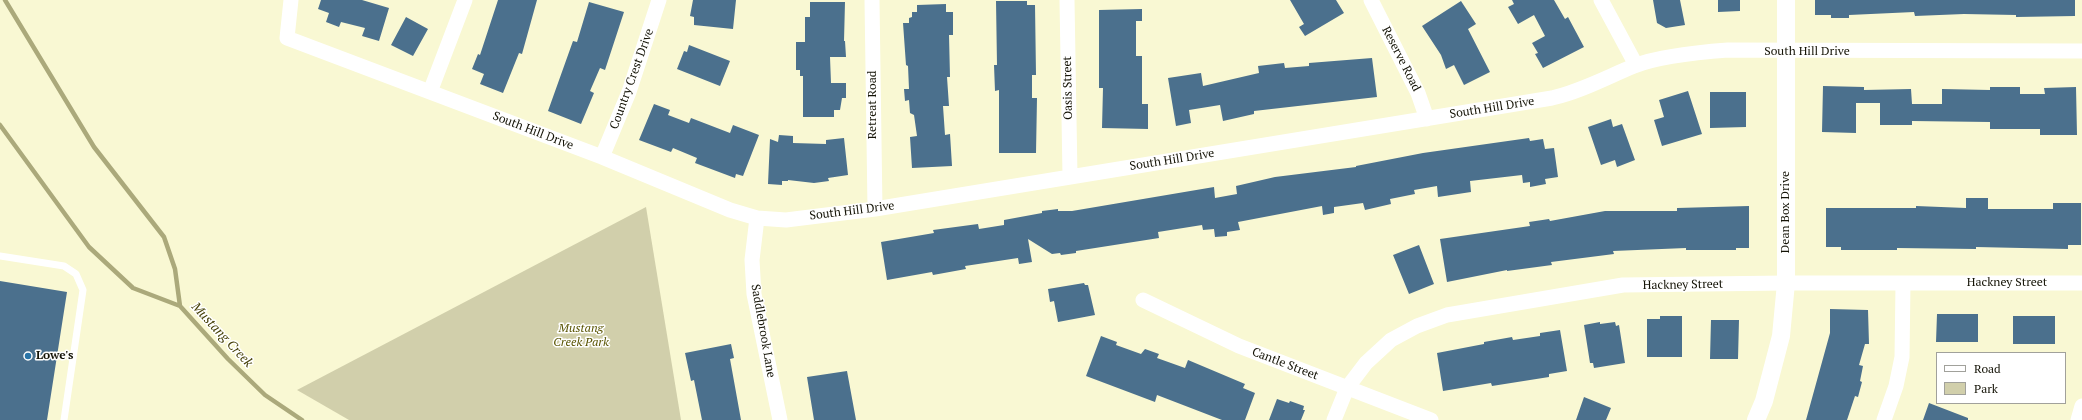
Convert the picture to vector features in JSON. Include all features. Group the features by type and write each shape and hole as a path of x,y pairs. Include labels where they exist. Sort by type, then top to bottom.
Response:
{"street":[{"name":"South Hill Drive","path":"291,0 287,38 602,157 730,210 757,218 786,220 875,210 1070,176 1567,95 1598,83 1636,65 1706,52 2082,51"},
{"path":"430,92 465,0"},
{"name":"Country Crest Drive","path":"602,157 630,92 660,0"},
{"name":"Retreat Road","path":"872,0 875,210"},
{"name":"Oasis Street","path":"1067,0 1070,176"},
{"name":"Reserve Road","path":"1371,0 1418,93 1427,119"},
{"path":"1601,0 1636,65"},
{"name":"Dean Box Drive","path":"1756,420 1764,401 1781,336 1786,283 1786,0"},
{"name":"Saddlebrook Lane","path":"757,218 752,260 754,294 780,420"},
{"name":"Hackney Street","path":"1334,420 1347,388 1366,363 1391,340 1417,326 1447,316 1623,285 1786,283 2082,283"},
{"path":"1884,420 1896,386 1902,357 1902,284"},
{"name":"Cantle Street","path":"1143,300 1239,346 1430,420"},
{"path":"2078,420 2082,406"}],"lane":[{"path":"0,256 64,266 76,274 83,290 64,420"}],"green space":[{"name":"Mustang Creek Park","path":"646,207 681,420 349,420 297,390"}],"building":[{"path":"321,0 362,0 389,8 379,41 362,36 365,28 341,22 339,27 326,22 329,13 318,9"},
{"path":"498,0 537,0 522,54 519,53 503,93 480,84 484,74 472,69 478,54 480,55"},
{"path":"693,0 736,0 733,29 694,25 694,17 690,16"},
{"path":"1290,0 1336,0 1344,13 1305,36 1299,27 1304,24"},
{"path":"1512,0 1554,0 1565,19 1568,17 1584,47 1543,68 1535,54 1538,53 1532,43 1545,36 1534,15 1518,24 1508,7 1514,4"},
{"path":"1653,0 1680,0 1685,25 1666,28 1657,23"},
{"path":"1718,0 1740,0 1740,11 1718,12"},
{"path":"1815,0 2075,0 2075,16 2016,17 2016,15 1964,14 1915,16 1914,12 1849,15 1849,18 1831,18 1831,15 1815,15"},
{"path":"996,1 1027,1 1027,5 1035,5 1036,75 1032,75 1032,98 1037,98 1036,153 999,153 999,90 995,91 994,65 997,65"},
{"path":"1461,1 1476,24 1468,29 1490,72 1464,85 1454,65 1446,69 1441,55 1422,26"},
{"path":"589,2 624,12 605,70 600,68 590,91 594,93 581,124 548,111 573,41 577,42"},
{"path":"810,2 845,2 844,41 846,57 830,57 831,83 846,83 846,98 842,98 840,110 834,110 834,117 803,117 803,76 800,76 800,70 796,70 796,42 805,42 805,17 810,17"},
{"path":"946,4 946,12 953,12 953,35 949,35 950,77 947,77 949,106 943,106 945,135 950,134 952,166 912,168 910,137 917,136 914,115 910,113 909,100 905,101 904,89 909,89 903,23 909,23 909,18 912,17 912,12 917,12 917,5"},
{"path":"1142,9 1142,21 1136,21 1136,56 1142,56 1142,104 1148,104 1148,129 1102,128 1103,88 1099,88 1099,10"},
{"path":"406,17 428,29 413,56 391,45"},
{"path":"689,45 730,61 720,86 677,69 684,51 687,52"},
{"path":"1372,58 1377,97 1254,111 1254,114 1223,121 1220,105 1189,110 1191,123 1176,126 1168,78 1201,73 1203,86 1259,73 1258,66 1284,63 1285,68 1309,66 1309,63"},
{"path":"1823,86 1864,87 1864,90 1911,89 1912,104 1942,104 1942,89 1990,90 1990,87 2020,87 2020,94 2045,94 2044,88 2076,87 2077,135 2040,135 2040,129 1990,129 1990,122 1912,121 1912,125 1880,125 1880,103 1856,103 1856,133 1822,132"},
{"path":"1688,91 1702,134 1662,146 1654,120 1664,117 1659,100"},
{"path":"1710,92 1746,92 1746,127 1710,128"},
{"path":"654,104 670,110 668,115 689,123 691,118 730,133 733,125 759,135 743,176 736,174 735,178 695,163 697,158 673,148 671,152 639,140"},
{"path":"1611,119 1613,127 1622,124 1635,160 1617,167 1615,160 1601,165 1588,127"},
{"path":"779,135 793,136 793,143 826,144 826,140 844,138 848,175 828,178 829,181 814,183 788,180 782,181 782,185 768,184 770,139 778,142"},
{"path":"1529,138 1530,141 1543,139 1545,149 1554,148 1558,177 1545,179 1546,184 1530,187 1530,182 1523,183 1522,175 1470,181 1471,192 1438,197 1437,186 1414,190 1415,194 1390,199 1391,204 1365,210 1363,203 1334,207 1334,213 1323,215 1322,206 1238,222 1240,230 1227,232 1227,236 1215,237 1214,229 1203,230 1202,225 1158,232 1159,238 1076,251 1076,253 1061,255 1060,253 1052,254 1028,239 1032,262 1019,264 1018,258 965,266 966,269 933,275 932,272 887,280 881,242 934,233 933,230 978,224 979,229 1004,225 1004,220 1042,213 1042,211 1058,209 1058,211 1072,211 1214,187 1215,198 1237,194 1236,186 1275,177 1356,167 1423,153"},
{"path":"1966,198 1988,198 1988,209 2053,209 2053,203 2081,203 2081,245 2068,245 2068,249 1976,247 1976,249 1897,248 1897,250 1841,250 1841,247 1826,247 1826,208 1916,208 1916,206 1966,208"},
{"path":"1749,206 1749,248 1736,248 1736,250 1686,250 1686,248 1613,251 1614,254 1551,262 1552,265 1507,270 1447,282 1440,239 1530,226 1529,222 1549,219 1550,221 1605,211 1677,211 1677,208"},
{"path":"1419,245 1434,284 1409,294 1393,255"},
{"name":"Lowe's","path":"0,281 67,292 47,420 0,420"},
{"path":"1084,283 1085,285 1088,285 1095,315 1058,322 1054,301 1050,302 1048,289"},
{"path":"1830,309 1868,310 1869,344 1865,344 1859,365 1863,366 1860,381 1862,382 1858,397 1855,396 1847,420 1806,420 1830,333"},
{"path":"1937,314 1978,314 1978,342 1936,342"},
{"path":"1660,316 1682,316 1682,357 1647,357 1647,319 1660,319"},
{"path":"2013,316 2055,316 2055,344 2013,344"},
{"path":"1711,320 1739,320 1738,359 1710,359"},
{"path":"1600,322 1600,324 1615,322 1616,326 1619,325 1625,363 1594,368 1593,363 1590,363 1584,325"},
{"path":"1560,330 1567,371 1549,374 1549,377 1492,386 1491,383 1443,391 1437,353 1512,337 1513,340 1540,336 1540,333"},
{"path":"1101,336 1117,342 1116,345 1141,354 1145,349 1159,354 1157,358 1185,368 1188,360 1245,384 1243,388 1255,393 1245,420 1222,420 1157,395 1155,402 1086,376"},
{"path":"731,344 734,358 730,359 741,420 702,420 694,380 691,381 685,353"},
{"path":"847,371 856,420 814,420 807,377"},
{"path":"1584,397 1611,408 1606,420 1576,420"},
{"path":"1277,399 1289,403 1290,401 1304,406 1303,410 1305,410 1301,420 1269,420"},
{"path":"1929,403 1968,418 1968,420 1923,420"}],"waterway":[{"path":"5,0 94,147 164,237 175,269 180,306"},
{"name":"Mustang Creek","path":"0,125 89,247 133,288 180,306 228,359 265,395 302,420"}],"place":[{"name":"Lowe's","path":"28,356"}]}
